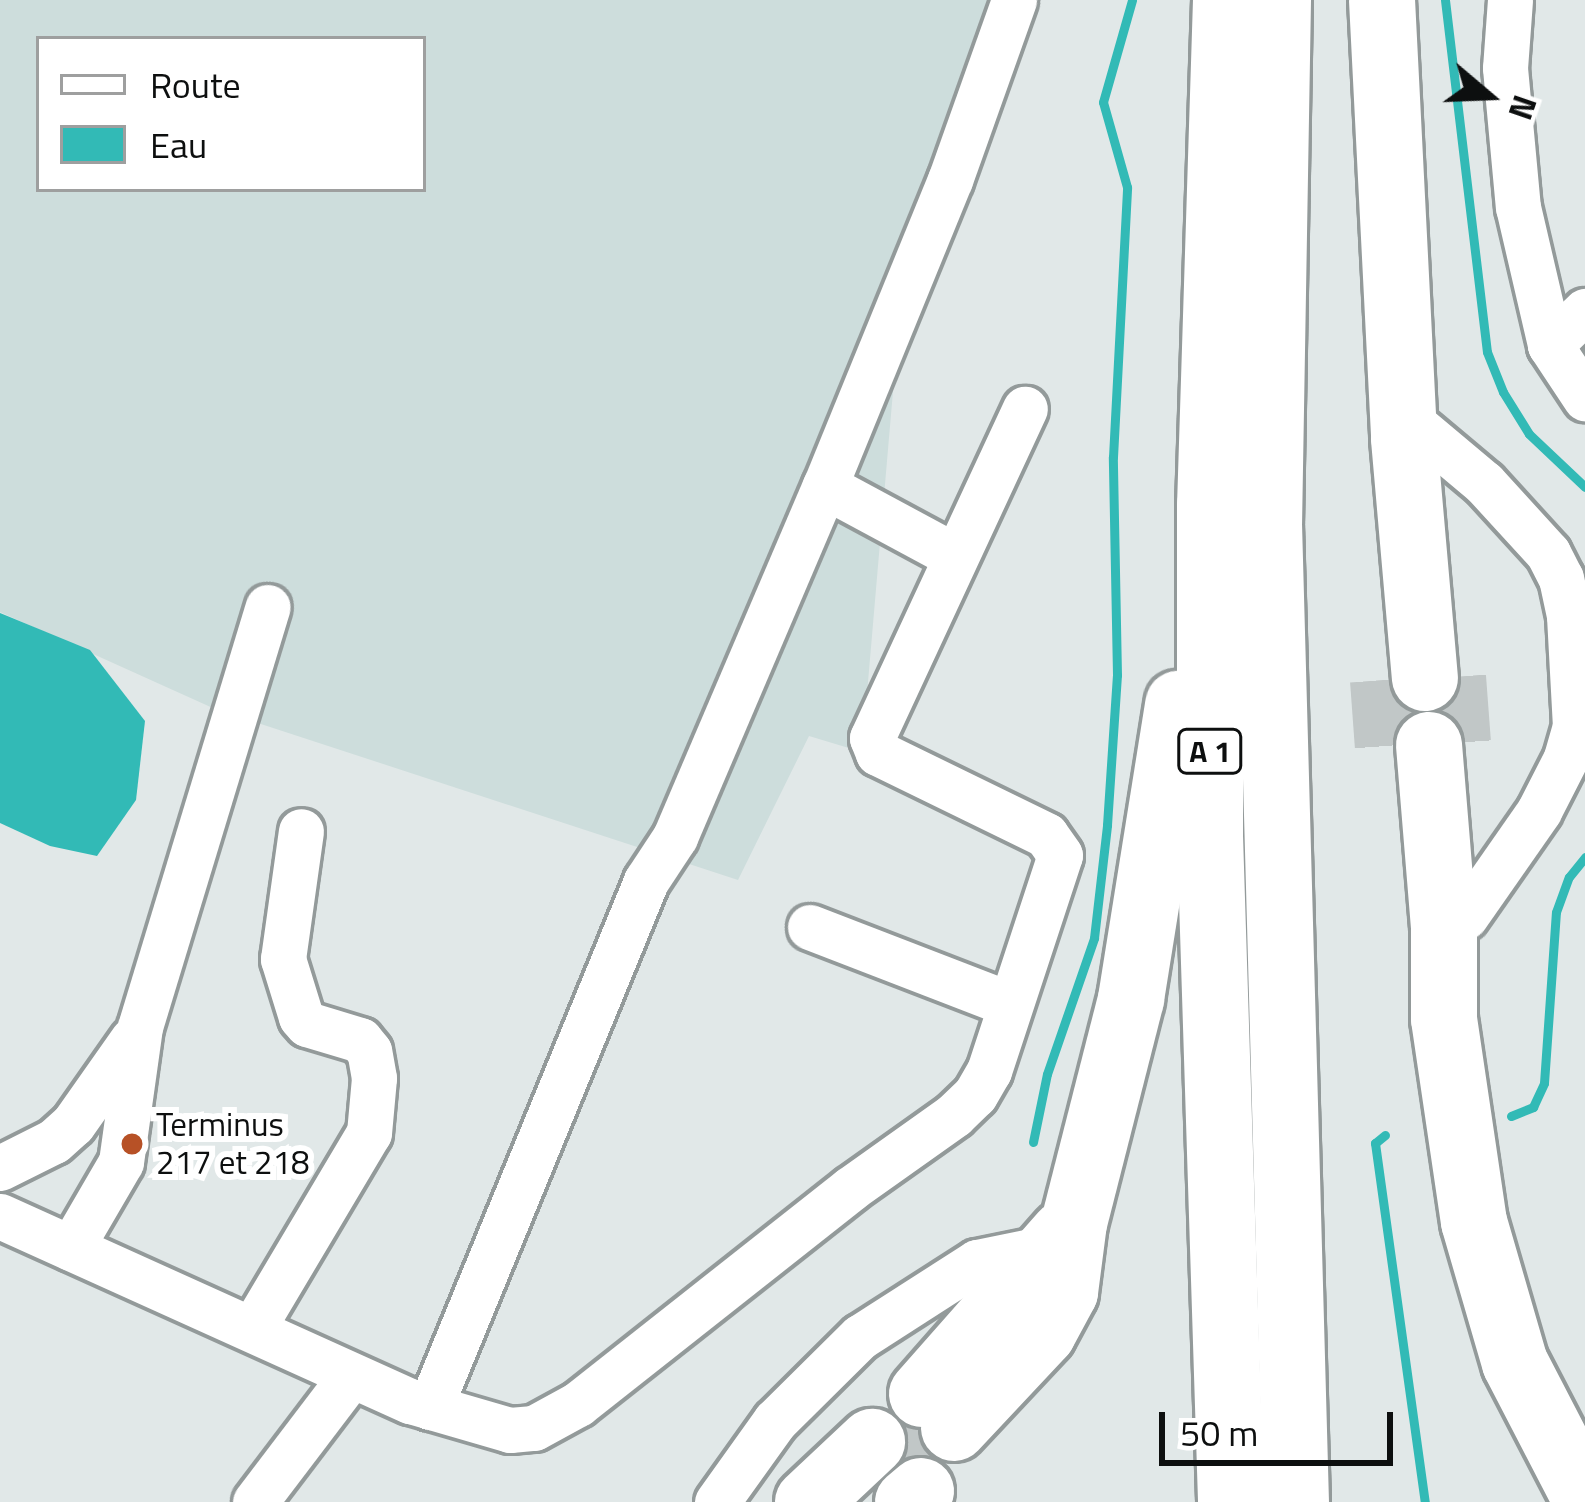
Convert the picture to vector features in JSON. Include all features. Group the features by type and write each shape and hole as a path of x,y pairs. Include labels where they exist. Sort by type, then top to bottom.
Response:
{"highway":[{"name":"A 1","path":"1226,0 1210,505 1210,836 1231,1502"},
{"name":"A 1","path":"1278,0 1269,524 1296,1502"},
{"path":"1382,0 1409,411 1395,501 1416,678"},
{"path":"946,1419 1036,1302 1062,1235 1131,999 1210,505"},
{"path":"1444,1018 1463,973 1465,917 1420,746 1425,937 1444,1018 1480,1251 1515,1363 1585,1498"},
{"path":"808,1502 894,1479"},
{"path":"838,1502 894,1479"}],"street":[{"path":"430,1407 646,881 675,836 825,486 950,180 1014,0"},
{"path":"1510,0 1504,68 1518,207 1550,345 1585,398"},
{"path":"1550,345 1585,311"},
{"path":"0,1216 253,1328 350,1377 510,1430 534,1428 578,1404 975,1095 989,1071 1060,855 1053,840 878,753 872,738 1025,410"},
{"path":"1409,411 1548,553 1569,616 1575,726 1567,758 1539,812 1465,917"},
{"path":"825,486 955,556"},
{"path":"71,1248 111,1187 121,1162 140,1027 268,607"},
{"path":"253,1328 370,1133 374,1078 369,1051 360,1040 301,1017 284,959 301,831"},
{"path":"810,927 1010,1004"},
{"path":"0,1168 54,1141 73,1124 140,1027"},
{"path":"717,1502 776,1421 860,1337 977,1262 1062,1235"},
{"path":"254,1502 350,1377"}],"shaded area":[{"path":"0,0 998,0 903,275 862,752 809,736 738,880 215,709 0,612"}],"water":[{"path":"0,613 90,650 145,721 136,800 97,856 50,846 0,823"}],"waterway":[{"path":"1033,1142 1047,1074 1094,938 1107,825 1117,675 1113,457 1127,187 1103,102 1132,0"},
{"path":"1445,0 1487,352 1503,392 1529,434 1585,487"},
{"path":"1511,1116 1533,1107 1544,1083 1556,912 1569,877 1585,857"},
{"path":"1385,1135 1375,1143 1425,1502"}],"tunnel":[{"path":"1453,677 1458,744"},
{"path":"1383,680 1388,748"},
{"path":"888,1459 937,1410"}],"place":[{"name":"Terminus 217 et 218","path":"132,1144"}]}
